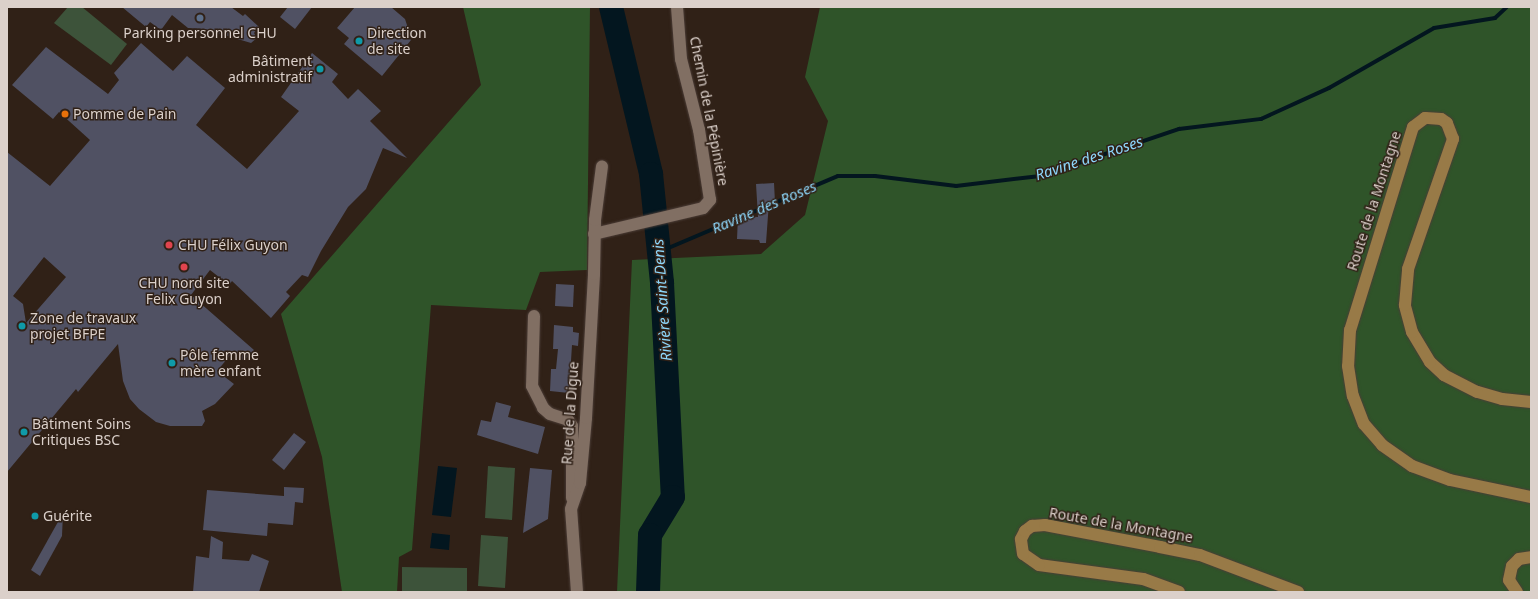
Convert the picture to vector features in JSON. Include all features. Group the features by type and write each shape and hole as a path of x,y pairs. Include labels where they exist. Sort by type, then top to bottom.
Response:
{"main road":[{"name":"Route de la Montagne","path":"1531,402 1502,399 1477,392 1454,381 1430,362 1412,332 1405,305 1408,269 1453,139 1447,123 1440,118 1425,118 1413,127 1350,330 1348,366 1353,396 1364,424 1382,445 1412,466 1450,480 1531,496"},
{"name":"Route de la Montagne","path":"1179,592 1143,579 1039,565 1023,554 1021,538 1024,531 1032,526 1045,525 1145,544 1200,555 1298,592"},
{"path":"1517,592 1509,580 1512,566 1519,559 1531,557"}],"street":[{"name":"Chemin de la Pépinière","path":"598,233 693,210 707,205 710,192 681,58 677,7"},
{"name":"Rue de la Digue","path":"577,592 572,499 580,483 586,418 602,166"},
{"path":"534,316 532,386 543,408 550,414 568,420 572,426 572,499"}],"green space":[{"path":"68,7 82,7 127,44 111,65 54,23"},
{"path":"463,7 590,7 587,270 540,272 526,310 431,305 412,550 399,557 397,592 342,592 322,457 281,314 481,85"},
{"path":"820,7 1531,7 1531,592 617,592 632,260 761,254 805,215 828,121 805,77"},
{"path":"488,466 515,468 512,520 485,518"},
{"path":"481,535 508,537 505,588 478,586"},
{"path":"402,567 467,568 467,592 402,592"}],"water":[{"path":"438,466 457,468 451,517 432,515"},
{"path":"432,533 450,535 449,550 430,548"}],"building":[{"name":"Parking personnel CHU","path":"122,7 231,7 243,16 245,14 259,27 254,33 257,38 251,43 204,29 188,28 172,15 161,30 150,22 146,27"},
{"name":"Bâtiment administratif","path":"288,7 312,7 295,29 280,17"},
{"name":"Direction de site","path":"355,7 391,7 405,19 409,31 405,35 411,40 382,76 344,44 349,38 337,28"},
{"name":"CHU Félix Guyon","path":"141,43 173,71 187,56 225,88 196,125 247,169 299,111 281,97 312,53 338,74 332,82 348,99 358,89 381,111 370,121 407,158 383,148 366,189 348,207 321,251 308,277 302,275 286,292 290,296 271,318 232,281 229,285 210,270 191,295 254,350 244,361 233,352 217,371 234,384 215,404 202,411 205,421 202,426 170,426 156,422 139,409 130,399 123,381 118,344 78,392 76,389 7,472 7,152 50,186 90,140 59,112 53,119 12,85 46,47 108,94 119,80 114,73","holes":["44,257 66,277 26,323 23,304 13,296"]},
{"path":"774,183 775,202 769,202 766,243 760,243 759,240 737,239 738,216 758,217 756,184"},
{"path":"556,284 574,285 573,307 555,306"},
{"path":"554,325 573,327 573,332 579,333 578,346 572,345 569,393 550,391 551,369 556,369 558,349 553,349"},
{"path":"496,402 511,406 508,417 545,427 538,454 477,435 481,420 491,422"},
{"path":"294,433 306,442 284,470 272,460"},
{"path":"530,468 552,470 548,519 523,533"},
{"path":"284,487 304,488 303,503 295,502 293,525 268,523 267,536 203,530 207,490 284,496"},
{"path":"63,513 62,536 40,576 31,570"},
{"path":"211,536 223,542 222,559 249,561 252,554 269,561 259,592 193,592 196,556 209,558"}],"waterway":[{"name":"Rivière Saint-Denis","path":"611,7 651,174 662,283 673,497 650,535 648,592"},
{"name":"Ravine des Roses","path":"659,252 838,176 875,176 956,186 1040,176 1179,129 1261,119 1329,88 1434,28 1495,18 1507,7"}],"place":[{"name":"Parking personnel CHU","path":"200,18"},
{"name":"Direction de site","path":"359,41"},
{"name":"Bâtiment administratif","path":"320,69"},
{"name":"Pomme de Pain","path":"65,114"},
{"name":"CHU Félix Guyon","path":"169,245"},
{"name":"CHU nord site Felix Guyon","path":"184,267"},
{"name":"Zone de travaux projet BFPE","path":"22,326"},
{"name":"Pôle femme mère enfant","path":"172,363"},
{"name":"Bâtiment Soins Critiques BSC","path":"24,432"},
{"name":"Guérite","path":"35,516"}]}
